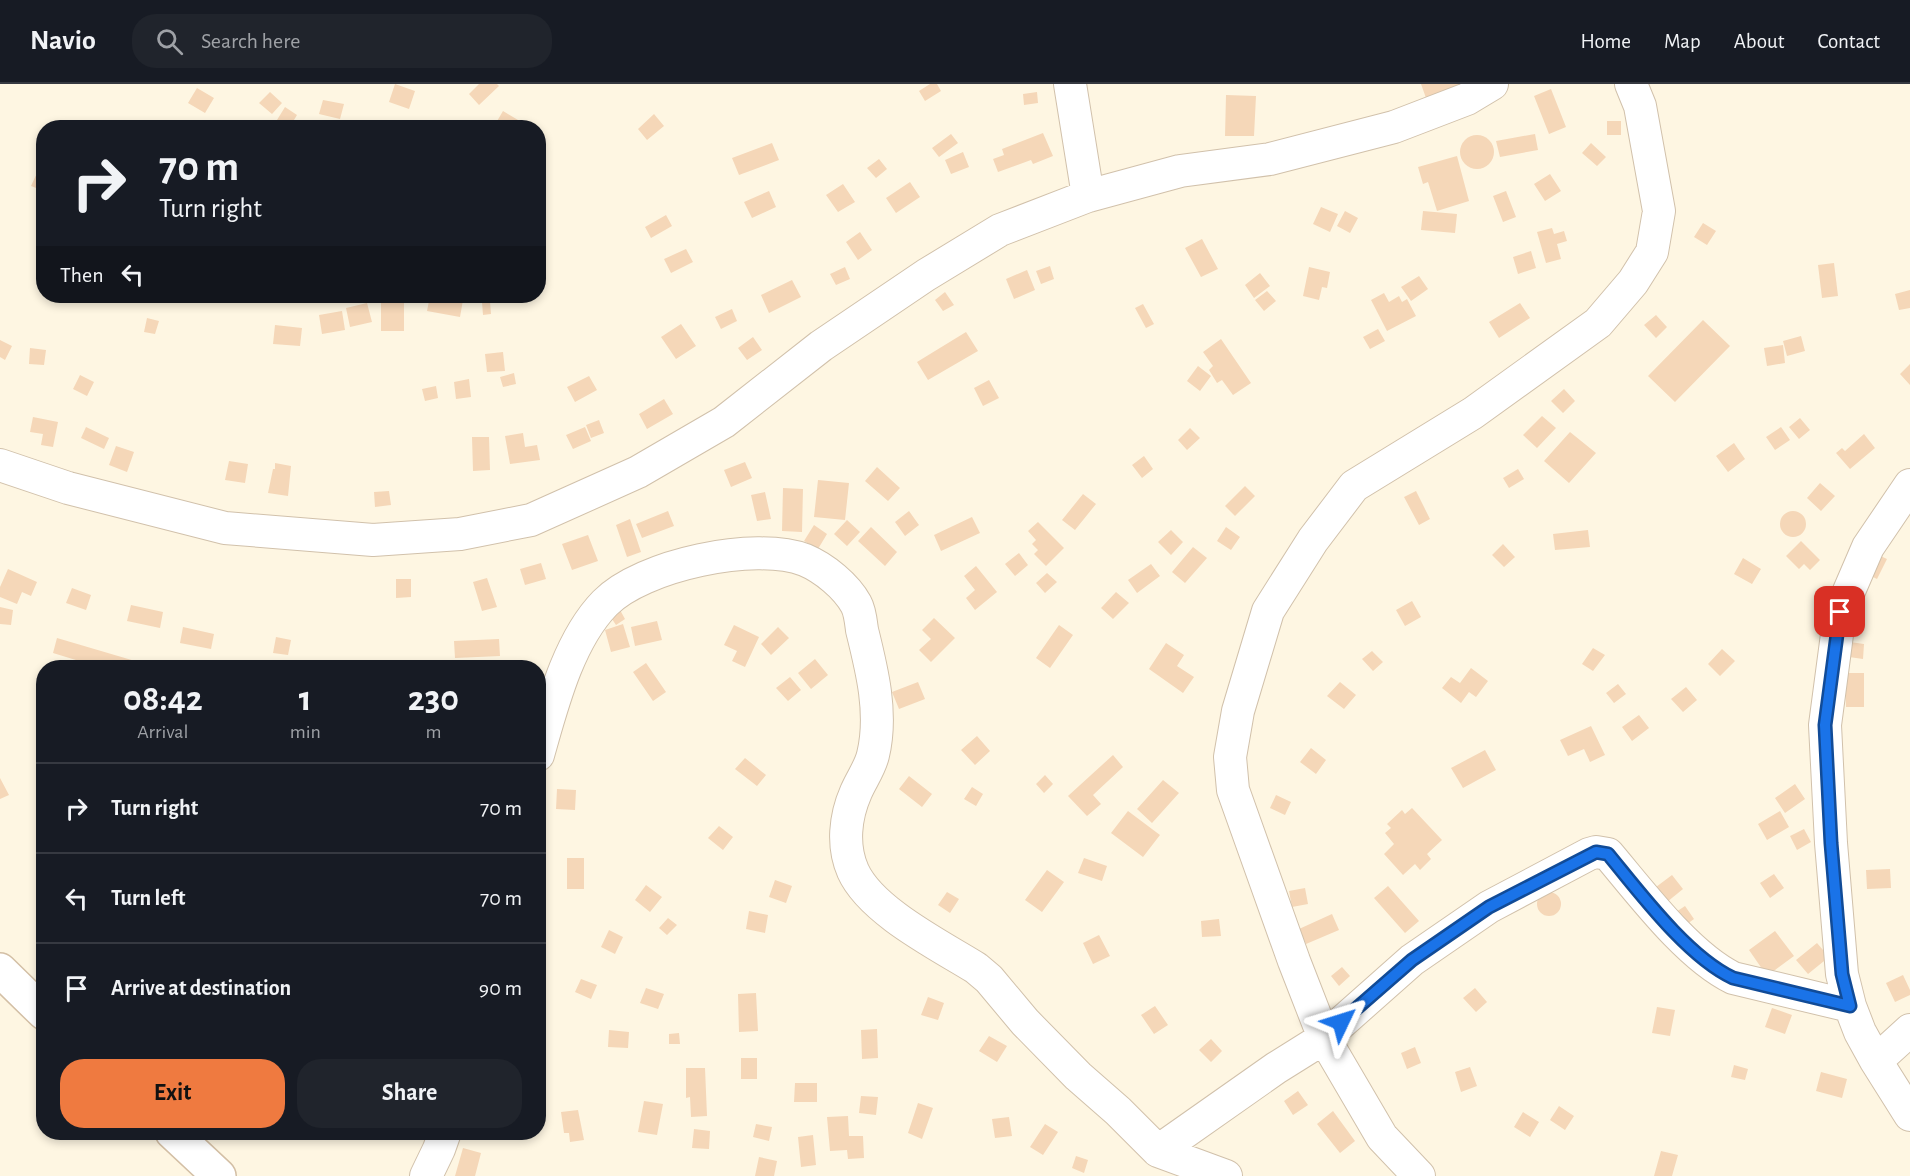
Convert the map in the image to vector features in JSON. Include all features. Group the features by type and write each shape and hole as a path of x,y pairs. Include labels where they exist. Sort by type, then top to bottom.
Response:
{"street":[{"path":"1070,84 1088,196"},
{"path":"0,465 68,488 225,528 373,540 460,534 531,520 638,472 724,422 821,346 926,275 1000,230 1088,196 1180,171 1270,159 1394,127 1467,99 1492,84"},
{"path":"1419,1176 1382,1137 1324,1038 1294,961 1233,790 1230,757 1238,711 1268,611 1313,540 1354,486 1473,413 1598,323 1633,282 1652,252 1659,211 1640,106 1631,84"},
{"path":"1910,485 1868,547 1840,612 1825,725 1831,843 1842,974 1850,1006 1860,1032 1910,1115"},
{"path":"546,726 556,690 585,629 605,602 633,584 676,565 745,553 778,554 805,560 832,575 856,604 877,704 873,756 849,812 845,832 852,870 856,877 880,906 976,968 989,979 1025,1022 1158,1151 1226,1176"},
{"path":"1158,1151 1276,1068 1324,1038 1412,960 1489,907 1596,852 1608,854 1652,906 1708,964 1719,971 1733,978 1850,1006"},
{"path":"0,970 36,1005"},
{"path":"1876,1061 1910,1030"},
{"path":"181,1140 219,1176"},
{"path":"426,1176 442,1140"}],"building":[{"path":"395,84 415,91 409,109 389,102"},
{"path":"479,84 499,86 479,105 469,94"},
{"path":"930,84 937,84 941,91 925,101 919,91"},
{"path":"1421,84 1461,84 1426,98"},
{"path":"197,88 214,98 205,113 188,103"},
{"path":"1551,89 1566,127 1549,134 1534,96"},
{"path":"270,92 282,103 272,114 259,103"},
{"path":"1037,92 1038,103 1024,105 1023,94"},
{"path":"1226,95 1256,96 1254,136 1225,136"},
{"path":"323,100 344,104 340,119 319,114"},
{"path":"285,107 297,115 294,120 277,120"},
{"path":"503,111 518,120 498,120"},
{"path":"654,114 664,126 647,140 638,129"},
{"path":"1607,121 1621,121 1621,135 1607,135"},
{"path":"1043,133 1053,156 1033,164 1031,160 998,172 993,159 1004,155 1002,149"},
{"path":"951,134 958,143 939,157 932,148"},
{"path":"1535,134 1538,150 1500,157 1496,141"},
{"path":"1477,135 1489,140 1494,152 1489,164 1477,169 1465,164 1460,152 1465,140"},
{"path":"772,143 779,160 739,175 732,158"},
{"path":"1591,143 1606,157 1597,166 1582,153"},
{"path":"963,152 969,167 951,174 945,160"},
{"path":"1457,156 1469,201 1437,211 1428,182 1423,184 1418,167"},
{"path":"879,159 887,169 876,178 867,168"},
{"path":"1550,174 1561,191 1545,201 1534,184"},
{"path":"36,175 36,188 31,186"},
{"path":"910,182 920,197 896,213 886,198"},
{"path":"843,184 855,202 838,212 826,195"},
{"path":"769,191 776,207 752,218 744,202"},
{"path":"1506,191 1516,217 1503,222 1493,196"},
{"path":"1321,207 1338,214 1330,232 1313,224"},
{"path":"1345,211 1358,218 1350,233 1337,226"},
{"path":"1423,211 1457,214 1455,233 1421,230"},
{"path":"666,215 672,226 651,238 645,227"},
{"path":"1703,223 1716,231 1707,245 1694,237"},
{"path":"1552,228 1554,234 1564,231 1567,241 1557,244 1561,259 1546,263 1537,232"},
{"path":"860,232 872,250 858,260 846,242"},
{"path":"1202,239 1218,269 1201,277 1185,248"},
{"path":"686,249 693,262 671,273 664,259"},
{"path":"1531,251 1536,268 1518,274 1513,257"},
{"path":"1834,263 1838,296 1822,298 1818,265"},
{"path":"1050,266 1054,279 1041,284 1036,271"},
{"path":"845,267 850,279 836,285 830,274"},
{"path":"1309,267 1330,272 1327,288 1322,287 1319,300 1303,296"},
{"path":"1027,270 1035,290 1014,299 1006,279"},
{"path":"1260,273 1270,286 1254,298 1245,285"},
{"path":"1419,276 1428,289 1411,301 1401,287"},
{"path":"792,280 801,297 769,313 761,295"},
{"path":"1910,290 1910,308 1899,310 1895,294"},
{"path":"1267,291 1276,301 1264,311 1255,300"},
{"path":"945,292 954,305 943,311 935,300"},
{"path":"1384,293 1389,302 1399,296 1402,302 1407,299 1416,316 1387,331 1371,300"},
{"path":"367,303 372,322 350,327 346,308"},
{"path":"381,303 404,303 404,331 381,331"},
{"path":"429,303 462,303 460,317 427,311"},
{"path":"482,303 490,303 491,314 483,315"},
{"path":"1520,303 1530,318 1499,338 1489,322"},
{"path":"1143,304 1154,324 1146,328 1135,308"},
{"path":"732,309 737,321 721,329 715,317"},
{"path":"342,311 345,330 322,334 319,315"},
{"path":"1656,315 1667,327 1656,338 1644,325"},
{"path":"147,318 159,321 155,334 144,332"},
{"path":"1703,320 1730,346 1675,402 1648,376"},
{"path":"681,324 696,346 676,359 661,337"},
{"path":"275,325 302,328 300,346 273,344"},
{"path":"1378,329 1385,341 1370,349 1363,337"},
{"path":"966,332 978,351 928,380 917,362"},
{"path":"1801,336 1805,351 1787,356 1783,341"},
{"path":"753,337 762,350 747,360 738,348"},
{"path":"1221,339 1251,383 1233,395 1222,380 1217,383 1209,370 1213,366 1203,352"},
{"path":"0,340 12,346 5,360 0,357"},
{"path":"1783,345 1785,363 1767,366 1764,348"},
{"path":"30,348 46,350 44,365 29,364"},
{"path":"503,352 505,371 487,372 485,354"},
{"path":"1910,364 1910,385 1900,374"},
{"path":"1198,366 1211,376 1200,391 1187,381"},
{"path":"514,373 516,384 503,387 500,377"},
{"path":"80,375 94,382 87,396 73,389"},
{"path":"589,376 597,390 575,402 567,387"},
{"path":"469,379 471,397 456,399 454,382"},
{"path":"989,380 999,398 983,406 974,388"},
{"path":"436,386 438,398 425,401 422,389"},
{"path":"1564,389 1575,401 1563,413 1551,401"},
{"path":"664,399 673,414 647,429 639,414"},
{"path":"1542,416 1556,428 1537,448 1523,435"},
{"path":"33,417 58,422 53,447 41,445 43,434 30,432"},
{"path":"1800,418 1810,430 1799,439 1789,427"},
{"path":"599,420 604,433 591,438 586,425"},
{"path":"86,427 109,438 104,449 81,438"},
{"path":"585,427 591,441 573,449 566,435"},
{"path":"1781,427 1790,440 1775,450 1766,437"},
{"path":"1190,428 1200,438 1187,450 1178,440"},
{"path":"1570,432 1596,453 1569,483 1544,461"},
{"path":"523,433 525,447 537,445 540,460 510,464 505,436"},
{"path":"1864,434 1875,448 1850,469 1836,453 1842,448 1845,451"},
{"path":"472,437 489,437 490,470 473,471"},
{"path":"1734,443 1745,459 1728,472 1716,456"},
{"path":"116,446 134,452 127,472 109,465"},
{"path":"1144,456 1153,469 1142,478 1132,465"},
{"path":"229,461 248,464 245,483 225,480"},
{"path":"745,462 752,478 731,487 724,470"},
{"path":"275,463 291,466 288,496 268,493"},
{"path":"877,467 900,488 888,501 865,481"},
{"path":"1518,469 1524,479 1509,488 1503,478"},
{"path":"818,480 849,483 845,520 814,517"},
{"path":"1820,483 1835,496 1821,511 1807,498"},
{"path":"1245,486 1255,496 1235,516 1225,506"},
{"path":"783,488 803,489 802,532 782,531"},
{"path":"389,491 391,505 375,507 374,492"},
{"path":"1416,491 1430,519 1419,525 1404,497"},
{"path":"765,492 771,519 757,521 751,495"},
{"path":"1083,494 1096,504 1075,530 1062,520"},
{"path":"668,511 674,526 642,538 636,524"},
{"path":"909,511 919,525 905,536 895,522"},
{"path":"1793,511 1802,515 1806,524 1802,533 1793,537 1784,533 1780,524 1784,515"},
{"path":"972,517 980,533 941,551 934,535"},
{"path":"630,519 641,552 627,557 616,525"},
{"path":"847,520 860,532 847,546 834,534"},
{"path":"1038,522 1064,548 1046,566 1034,554 1038,550 1032,544 1036,540 1028,531"},
{"path":"814,525 827,534 818,549 804,541"},
{"path":"871,527 897,552 885,566 858,541"},
{"path":"1226,527 1240,537 1231,550 1217,541"},
{"path":"1171,530 1183,542 1171,555 1158,542"},
{"path":"1588,530 1590,547 1555,550 1553,534"},
{"path":"588,535 598,561 572,570 562,544"},
{"path":"1801,541 1820,560 1810,570 1804,564 1799,569 1786,556"},
{"path":"1503,544 1515,557 1504,567 1492,555"},
{"path":"1193,547 1207,558 1185,583 1172,572"},
{"path":"1019,553 1028,565 1015,576 1005,564"},
{"path":"1874,553 1887,559 1877,579 1865,573"},
{"path":"1743,558 1761,569 1752,584 1734,574"},
{"path":"541,563 546,579 525,585 520,569"},
{"path":"1151,564 1160,576 1137,593 1128,580"},
{"path":"976,566 997,592 975,610 966,598 975,590 964,576"},
{"path":"8,569 37,582 31,596 22,592 17,604 0,597 0,587"},
{"path":"1047,573 1057,582 1045,593 1036,583"},
{"path":"487,578 497,607 482,611 473,582"},
{"path":"396,579 411,579 411,597 396,598"},
{"path":"72,588 91,595 86,610 66,603"},
{"path":"1116,592 1129,603 1113,619 1101,608"},
{"path":"1412,601 1421,617 1405,626 1396,610"},
{"path":"131,605 163,612 160,628 127,621"},
{"path":"0,607 13,610 11,625 0,624"},
{"path":"620,610 625,619 616,625 610,616"},
{"path":"934,618 955,638 931,662 919,650 931,639 922,630"},
{"path":"657,621 662,640 635,646 631,627"},
{"path":"623,624 630,647 611,652 605,630"},
{"path":"734,625 759,637 745,667 732,661 737,651 724,645"},
{"path":"1059,625 1073,635 1050,668 1036,658"},
{"path":"183,627 214,634 211,649 180,643"},
{"path":"778,627 789,638 771,655 761,644"},
{"path":"276,637 291,640 288,655 273,653"},
{"path":"57,638 132,660 76,660 53,653"},
{"path":"499,639 500,656 455,658 454,641"},
{"path":"1850,642 1864,644 1863,659 1849,657"},
{"path":"1166,643 1184,655 1177,666 1194,677 1183,693 1149,669"},
{"path":"1593,648 1605,655 1593,671 1582,664"},
{"path":"1722,649 1735,661 1720,676 1708,664"},
{"path":"1372,651 1383,662 1373,671 1362,659"},
{"path":"815,659 828,675 811,689 798,673"},
{"path":"646,663 666,692 653,701 633,672"},
{"path":"1471,668 1488,681 1476,697 1469,692 1461,703 1442,688 1451,677 1460,683"},
{"path":"1845,673 1864,673 1864,707 1846,707"},
{"path":"790,677 801,690 788,701 776,688"},
{"path":"918,682 925,699 899,709 892,692"},
{"path":"1340,682 1356,695 1344,709 1327,696"},
{"path":"1618,684 1626,694 1614,703 1606,693"},
{"path":"1686,687 1697,700 1683,712 1671,699"},
{"path":"1639,715 1649,728 1632,741 1622,727"},
{"path":"1591,726 1605,755 1590,762 1584,749 1568,756 1560,740"},
{"path":"977,736 990,751 975,765 961,750"},
{"path":"1311,748 1326,760 1316,774 1300,762"},
{"path":"1485,750 1496,770 1463,788 1451,768"},
{"path":"1113,755 1123,767 1093,795 1101,804 1087,816 1068,796"},
{"path":"745,758 766,775 757,786 735,769"},
{"path":"1045,775 1053,784 1044,793 1036,784"},
{"path":"909,776 932,794 922,807 899,789"},
{"path":"0,778 9,795 0,799"},
{"path":"1163,780 1179,793 1152,823 1137,809"},
{"path":"1795,784 1805,799 1785,813 1775,798"},
{"path":"972,787 983,794 976,806 964,799"},
{"path":"557,789 576,790 575,810 556,809"},
{"path":"1276,795 1291,802 1285,815 1270,808"},
{"path":"1412,808 1442,840 1427,854 1431,859 1420,870 1415,864 1403,875 1384,854 1394,844 1385,833 1391,828 1387,824 1402,810 1405,814"},
{"path":"1128,811 1160,835 1143,857 1111,833"},
{"path":"1780,811 1789,827 1767,840 1758,824"},
{"path":"719,826 733,837 723,850 708,838"},
{"path":"1804,829 1811,842 1797,850 1790,836"},
{"path":"567,858 584,858 584,889 567,889"},
{"path":"1084,858 1107,866 1102,881 1078,873"},
{"path":"1890,869 1891,888 1867,889 1866,870"},
{"path":"1047,870 1064,882 1042,912 1025,900"},
{"path":"1774,874 1784,888 1770,898 1760,883"},
{"path":"1672,875 1683,889 1667,902 1656,887"},
{"path":"775,880 792,886 786,903 769,897"},
{"path":"646,885 662,897 650,912 635,900"},
{"path":"1388,886 1419,921 1405,933 1374,898"},
{"path":"1305,888 1308,904 1292,907 1289,891"},
{"path":"947,892 959,899 950,913 938,905"},
{"path":"1549,892 1558,895 1561,904 1558,913 1549,916 1540,913 1537,904 1540,895"},
{"path":"1685,906 1694,919 1683,927 1673,914"},
{"path":"749,911 768,915 765,933 746,929"},
{"path":"1332,914 1339,930 1306,944 1299,929"},
{"path":"668,918 677,925 667,935 659,928"},
{"path":"1219,919 1221,936 1202,937 1201,921"},
{"path":"609,930 623,937 615,954 601,947"},
{"path":"1775,931 1794,956 1767,976 1749,950"},
{"path":"1099,935 1110,956 1093,964 1083,943"},
{"path":"1817,943 1829,957 1808,974 1796,960"},
{"path":"1342,967 1350,976 1339,986 1331,976"},
{"path":"1903,975 1910,995 1895,1002 1886,983"},
{"path":"581,979 597,985 591,999 575,992"},
{"path":"646,988 664,994 658,1009 640,1003"},
{"path":"1475,988 1487,1002 1476,1012 1463,998"},
{"path":"756,993 758,1031 739,1032 738,994"},
{"path":"928,997 944,1003 938,1020 921,1015"},
{"path":"1155,1006 1168,1025 1154,1034 1141,1015"},
{"path":"1657,1007 1675,1010 1670,1036 1652,1033"},
{"path":"1772,1008 1792,1015 1785,1034 1765,1027"},
{"path":"877,1029 878,1058 862,1059 861,1030"},
{"path":"609,1030 629,1032 628,1048 608,1047"},
{"path":"679,1033 680,1044 669,1044 669,1034"},
{"path":"989,1036 1007,1046 997,1062 979,1051"},
{"path":"1211,1039 1222,1051 1211,1062 1199,1050"},
{"path":"1415,1047 1421,1063 1407,1069 1401,1053"},
{"path":"741,1058 757,1058 757,1079 741,1079"},
{"path":"1734,1065 1748,1069 1745,1080 1731,1077"},
{"path":"1470,1067 1477,1086 1461,1092 1455,1072"},
{"path":"686,1068 705,1068 707,1116 691,1117 690,1097 686,1098"},
{"path":"1821,1072 1847,1079 1842,1098 1816,1091"},
{"path":"795,1083 817,1083 817,1102 794,1102"},
{"path":"1298,1091 1308,1105 1293,1115 1284,1101"},
{"path":"861,1096 878,1097 876,1115 859,1113"},
{"path":"644,1101 663,1104 657,1135 638,1132"},
{"path":"918,1103 933,1108 922,1139 908,1133"},
{"path":"1559,1106 1574,1116 1565,1130 1550,1120"},
{"path":"578,1110 584,1140 570,1142 569,1133 564,1133 561,1112"},
{"path":"1333,1111 1355,1141 1340,1153 1317,1124"},
{"path":"1523,1112 1539,1122 1530,1137 1514,1127"},
{"path":"848,1116 849,1136 863,1136 864,1158 848,1159 847,1150 830,1151 827,1117"},
{"path":"1009,1117 1012,1136 995,1138 992,1119"},
{"path":"756,1124 772,1127 769,1141 753,1137"},
{"path":"1045,1124 1058,1132 1043,1155 1030,1147"},
{"path":"694,1129 710,1131 709,1149 692,1148"},
{"path":"813,1135 816,1165 801,1167 798,1137"},
{"path":"463,1148 481,1153 475,1176 455,1176"},
{"path":"1661,1151 1678,1155 1672,1176 1654,1176"},
{"path":"1076,1156 1088,1160 1084,1173 1072,1168"},
{"path":"759,1157 777,1161 774,1176 755,1176"}],"route":[{"path":"1341,1022 1412,960 1489,907 1596,852 1608,854 1652,906 1708,964 1719,971 1733,978 1850,1006 1842,974 1831,843 1825,725 1840,612"}]}
